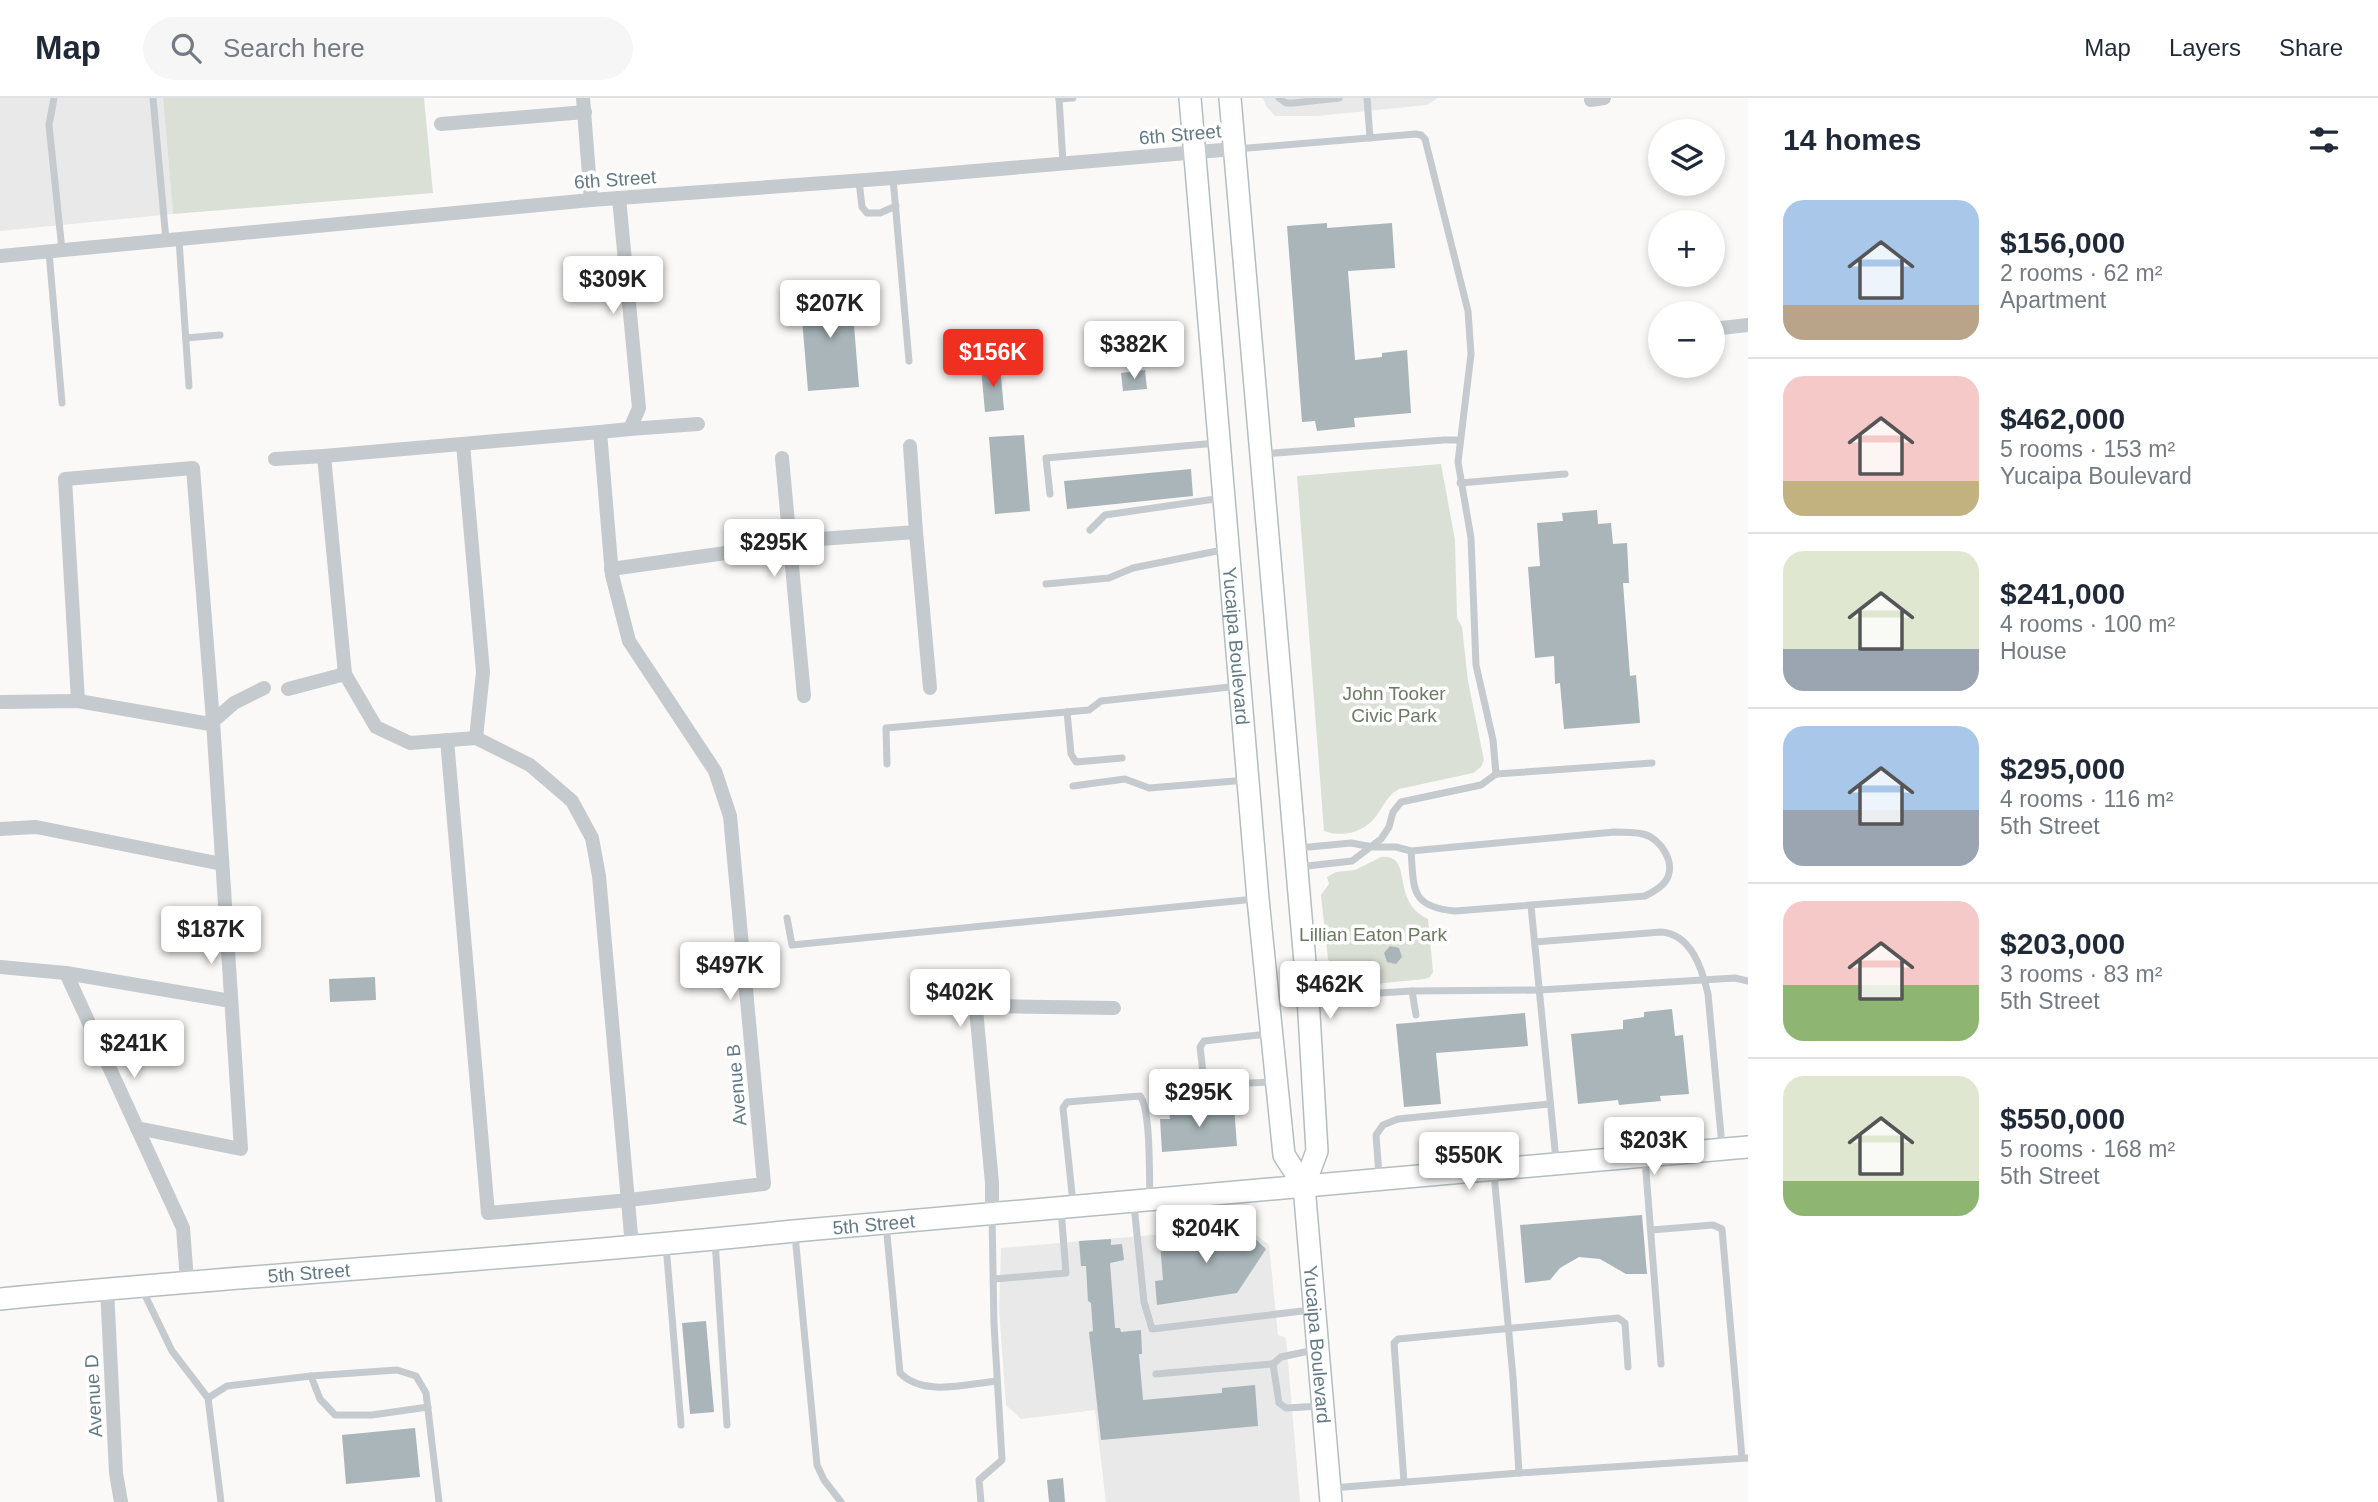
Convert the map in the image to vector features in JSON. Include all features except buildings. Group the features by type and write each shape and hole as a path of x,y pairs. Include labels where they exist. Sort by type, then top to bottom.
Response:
{"main road":[{"name":"Yucaipa Boulevard","path":"1190,98 1258,899 1284,1154 1304,1186"},
{"name":"Yucaipa Boulevard","path":"1230,98 1308,997 1317,1151 1304,1186 1330,1495"},
{"name":"5th Street","path":"0,1298 666,1244 1748,1147"}],"street":[{"path":"441,124 584,105 590,200"},
{"name":"6th Street","path":"0,256 590,200 859,181 1234,149"},
{"path":"619,198 639,408 630,429"},
{"path":"1725,328 1748,325"},
{"path":"275,459 698,424"},
{"name":"Avenue B","path":"600,432 611,569 629,641 715,771 730,816 764,1184 629,1200"},
{"path":"463,444 483,672 476,738"},
{"path":"910,446 915,532 930,688"},
{"path":"324,456 345,674 376,727 410,743 476,738 530,765 572,801 592,838 599,876 632,1246"},
{"path":"782,458 804,696"},
{"path":"78,701 65,479 193,468 213,721 241,1149 137,1128"},
{"path":"611,569 788,542 915,532"},
{"path":"288,689 345,674"},
{"path":"0,702 78,701 210,724 234,703 264,688"},
{"path":"447,740 488,1213 629,1200"},
{"path":"0,828 36,827 222,864"},
{"path":"0,967 66,974 231,1001"},
{"path":"66,974 183,1228 187,1281"},
{"path":"992,1214 992,1183 976,1009 993,1006 1114,1008"},
{"name":"Avenue D","path":"107,1288 116,1474 121,1502"}],"lane":[{"path":"54,98 49,125 62,403"},
{"path":"153,98 186,338 189,386"},
{"path":"1063,164 1059,99 1073,98"},
{"path":"1279,98 1286,103 1339,98"},
{"path":"1367,98 1370,138"},
{"path":"1234,149 1416,134 1425,139 1468,311 1471,333 1469,383 1458,462 1471,538 1476,666 1493,740 1496,774"},
{"path":"894,178 909,361"},
{"path":"859,181 862,207 866,213 880,213 896,205"},
{"path":"186,338 220,335"},
{"path":"1261,454 1460,440"},
{"path":"1050,494 1046,458 1218,443"},
{"path":"1460,483 1565,474"},
{"path":"1090,530 1105,515 1223,498"},
{"path":"1046,584 1110,578 1133,568 1228,549"},
{"path":"887,764 887,728 1089,710 1101,701 1240,686"},
{"path":"1068,712 1071,754 1076,762 1122,758"},
{"path":"1296,858 1352,861 1373,847 1385,833 1393,812 1401,802 1481,785 1496,774 1652,763"},
{"path":"1073,786 1125,779 1149,788 1248,780"},
{"path":"1296,858 1352,843 1373,847 1396,846 1411,851 1614,832 1644,834 1656,840 1664,848 1668,861 1668,877 1664,884 1645,896 1455,911 1435,909 1424,904 1417,895 1411,851"},
{"path":"787,918 792,945 1258,899"},
{"path":"1531,906 1556,1164"},
{"path":"1535,943 1672,933 1690,946 1709,994 1722,1150"},
{"path":"1308,997 1412,991 1540,990 1735,978 1748,981"},
{"path":"1412,991 1416,1015"},
{"path":"1272,1034 1213,1039 1204,1041 1200,1047 1206,1085 1277,1082"},
{"path":"994,1279 1066,1273 1067,1208 1063,1108 1067,1102 1140,1097 1144,1102 1144,1302 1152,1329 1315,1310"},
{"path":"1379,1179 1376,1135 1383,1125 1398,1119 1550,1104"},
{"path":"1645,1157 1661,1364"},
{"path":"1494,1169 1519,1473"},
{"path":"981,1502 979,1480 1002,1460 994,1324 992,1214"},
{"path":"886,1223 900,1373 909,1383 925,1388 997,1381"},
{"path":"1330,1495 1405,1482 1745,1458 1722,1229 1713,1225 1651,1230"},
{"path":"794,1231 817,1465 824,1480 841,1502"},
{"path":"715,1239 727,1425"},
{"path":"666,1244 681,1425"},
{"path":"141,1285 172,1351 208,1398 221,1502"},
{"path":"1405,1482 1394,1343 1398,1339 1618,1318 1625,1323 1629,1367"},
{"path":"1156,1374 1273,1364 1281,1357 1318,1350"},
{"path":"1273,1364 1279,1403 1286,1408 1323,1405"},
{"path":"208,1398 227,1386 311,1376 397,1370 416,1376 426,1392 439,1502"},
{"path":"311,1376 320,1399 335,1415 372,1415 428,1407"}],"shaded area":[{"path":"0,98 163,98 173,214 0,231"},
{"path":"1263,98 1438,98 1427,105 1317,116 1275,116"},
{"path":"1246,1227 1269,1245 1278,1335 1286,1338 1300,1502 1106,1502 1095,1410 1021,1419 1006,1405 999,1309 1001,1248"}],"green space":[{"path":"163,98 424,98 433,193 173,214"},
{"name":"John Tooker Civic Park","path":"1441,464 1455,540 1457,618 1462,627 1468,681 1484,760 1481,767 1473,773 1399,789 1372,821 1360,829 1339,834 1324,831 1297,476"},
{"name":"Lillian Eaton Park","path":"1381,857 1391,858 1397,863 1409,901 1416,911 1428,919 1433,972 1425,979 1343,987 1340,976 1328,959 1321,895 1329,884 1327,877 1336,872 1355,870"}]}
